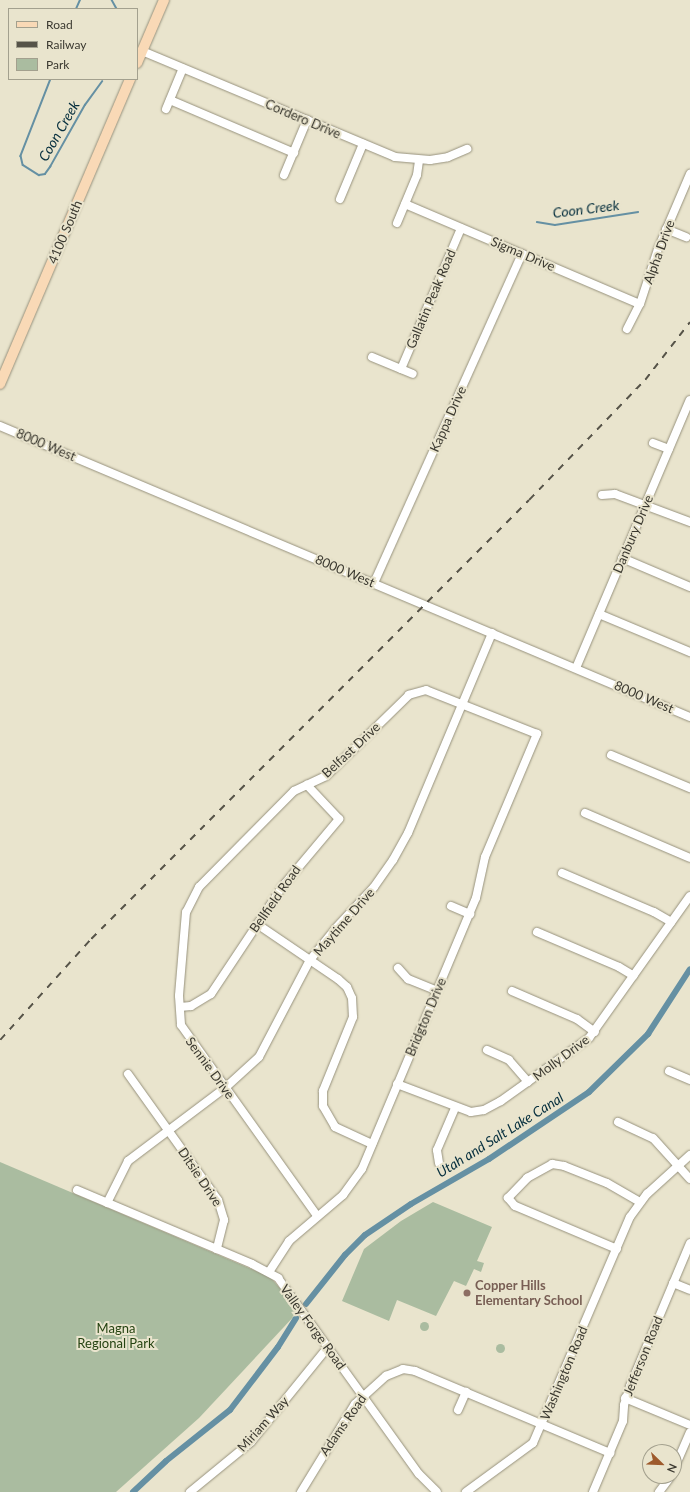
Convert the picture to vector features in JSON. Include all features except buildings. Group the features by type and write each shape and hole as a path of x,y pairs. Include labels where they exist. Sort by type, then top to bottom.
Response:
{"main road":[{"path":"138,60 164,0"},
{"name":"4100 South","path":"0,384 130,80"}],"street":[{"name":"Cordero Drive","path":"142,50 396,157 419,161 448,157 467,149"},
{"path":"166,109 183,68"},
{"path":"170,100 294,153"},
{"path":"284,175 307,120"},
{"path":"340,199 363,144"},
{"path":"397,223 417,175 419,161"},
{"name":"Alpha Drive","path":"627,329 640,304 666,229 690,174"},
{"name":"Sigma Drive","path":"405,204 640,304"},
{"name":"Gallatin Peak Road","path":"401,369 461,228"},
{"path":"666,229 686,237"},
{"name":"Kappa Drive","path":"374,583 522,254"},
{"path":"372,357 413,374"},
{"name":"Danbury Drive","path":"576,668 690,400"},
{"name":"8000 West","path":"0,426 690,717"},
{"path":"653,443 669,449"},
{"path":"602,495 615,494 690,522"},
{"path":"622,558 690,587"},
{"path":"599,614 690,652"},
{"name":"Maytime Drive","path":"107,1203 128,1161 244,1073 269,1042 297,982 310,960 335,929 374,887 393,860 408,833 492,633"},
{"name":"Belfast Drive","path":"192,895 294,791 326,776 409,695 426,690 463,703 536,734"},
{"name":"Bridgton Drive","path":"270,1272 289,1241 343,1195 353,1183 372,1144 470,914 481,882 485,857 536,734"},
{"path":"611,755 690,788"},
{"name":"Bellfield Road","path":"180,1007 196,1003 211,994 286,882 339,819 307,785"},
{"path":"585,813 690,858"},
{"path":"562,873 654,912 671,922"},
{"name":"Sennie Drive","path":"192,895 186,912 180,1007 180,1017 185,1032 317,1216"},
{"name":"Molly Drive","path":"397,1084 455,1108 471,1112 484,1110 528,1082 582,1044 595,1032 690,896"},
{"path":"452,906 470,914"},
{"path":"257,924 347,987 353,1007 349,1029 323,1091 323,1106 335,1127 372,1144"},
{"path":"537,932 619,967 634,976"},
{"path":"398,968 408,979 437,991"},
{"path":"512,991 577,1018 595,1032"},
{"path":"487,1050 509,1060 528,1082"},
{"path":"669,1071 690,1080"},
{"name":"Ditsie Drive","path":"128,1074 218,1200 224,1220 217,1249"},
{"path":"439,1163 437,1150 455,1108"},
{"path":"618,1122 653,1138 690,1179"},
{"name":"Washington Road","path":"466,1492 533,1443 617,1249 640,1202 690,1155"},
{"path":"617,1249 515,1206 508,1198 527,1178 552,1164 564,1166 607,1183 640,1202"},
{"name":"Valley Forge Road","path":"77,1190 270,1272 285,1287 419,1474 437,1492"},
{"name":"Jefferson Road","path":"593,1492 623,1421 625,1398 690,1243"},
{"path":"673,1283 690,1290"},
{"name":"Miriam Way","path":"190,1492 251,1442 328,1348"},
{"name":"Adams Road","path":"301,1492 314,1467 363,1395 386,1376 403,1369 466,1392 610,1453"},
{"path":"458,1410 466,1392"},
{"path":"625,1398 690,1425"},
{"path":"682,1450 690,1432"},
{"path":"197,1486 203,1492"}],"green space":[{"name":"Magna Regional Park","path":"0,1162 270,1277 285,1294 297,1313 199,1418 116,1492 0,1492"},
{"path":"433,1202 492,1227 477,1261 484,1263 481,1272 474,1269 466,1286 454,1281 436,1316 397,1300 389,1321 342,1301 364,1249 401,1221"},
{"path":"424,1321 429,1326 424,1331 419,1326"},
{"path":"498,1344 502,1344 504,1348 502,1352 498,1352 496,1350 496,1346"}],"waterway":[{"name":"Coon Creek","path":"76,8 80,0"},
{"name":"Coon Creek","path":"112,0 116,8"},
{"name":"Coon Creek","path":"51,80 21,156 23,165 39,175 45,174 50,167 85,105 102,82"},
{"name":"Coon Creek","path":"537,222 555,225 638,212"},
{"name":"Utah and Salt Lake Canal","path":"306,1304 345,1255 365,1235 411,1204 489,1159 589,1092 648,1034 690,969"},
{"name":"Utah and Salt Lake Canal","path":"133,1492 166,1461 230,1410 278,1347 296,1318"}],"railway":[{"path":"0,1040 91,939 529,500 645,380 690,322"}],"place":[{"name":"Copper Hills Elementary School","path":"467,1293"}]}
